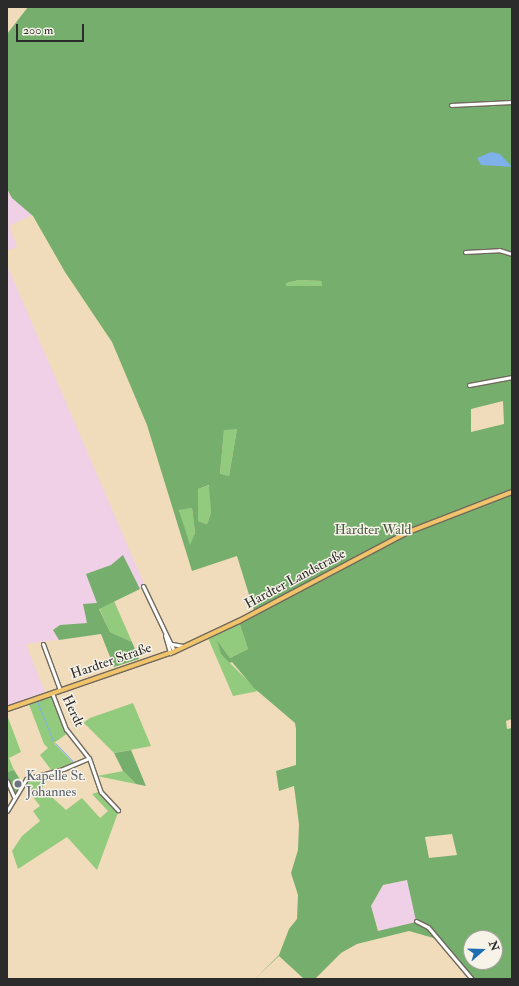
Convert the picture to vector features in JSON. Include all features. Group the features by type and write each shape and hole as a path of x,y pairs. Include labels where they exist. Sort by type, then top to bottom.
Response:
{"main road":[{"name":"Hardter Landstraße","path":"220,630 406,533 512,492"},
{"name":"Hardter Straße","path":"7,709 172,652 220,630"}],"street":[{"path":"451,105 512,102"},
{"path":"465,252 499,250 512,254"},
{"path":"469,385 512,377"},
{"path":"143,586 172,652"},
{"path":"163,629 172,644 172,652"},
{"path":"43,644 60,690"},
{"path":"172,644 185,647"},
{"name":"Herdt","path":"52,693 66,729 89,758 101,792 118,810"},
{"path":"7,811 26,779 63,769 89,758"},
{"path":"7,781 14,797"},
{"path":"416,921 428,927 472,979"}],"shaded area":[{"path":"7,189 12,198 32,215 9,226 17,247 7,251"},
{"path":"7,265 145,586 99,608 101,634 26,644 45,692 7,706"},
{"path":"408,880 417,920 415,923 379,931 371,906 383,885"}],"green space":[{"name":"Hardter Wald","path":"28,7 512,7 512,719 506,721 507,729 512,728 512,979 472,979 465,970 503,970 503,930 463,930 463,968 430,928 416,921 407,880 383,885 371,906 378,931 416,922 429,928 437,939 409,931 357,944 341,953 315,979 304,979 279,956 255,979 279,955 289,929 297,919 298,895 291,873 298,850 299,824 294,786 279,791 276,771 296,765 295,723 254,688 232,662 230,663 221,654 217,640 230,658 248,649 239,622 255,614 237,556 192,571 147,425 112,342 65,272 33,216 12,198 7,189 7,34","holes":["299,280 321,281 322,286 286,286 286,283","503,401 504,424 471,432 471,409","237,429 229,476 220,474 224,430","209,485 211,513 207,524 198,521 198,489","192,508 195,533 190,545 179,510","452,834 457,855 429,858 425,837"]},
{"path":"299,280 321,281 322,286 286,286 286,283"},
{"path":"224,429 237,429 229,476 220,475"},
{"path":"210,485 211,513 207,524 198,521 198,489"},
{"path":"192,508 195,533 191,545 188,545 179,509"},
{"path":"123,555 140,589 99,609 110,632 132,642 139,659 114,667 101,634 59,640 53,630 60,625 87,623 83,604 97,603 86,574 111,565"},
{"path":"114,601 132,642 110,632 99,608"},
{"path":"239,622 248,649 230,658 217,640 230,663 258,691 233,696 208,638"},
{"path":"52,693 68,733 54,743 74,764 52,771 40,755 48,748 44,744 28,702"},
{"path":"133,703 151,746 114,753 84,723 90,718"},
{"path":"7,715 21,752 9,758 14,770 7,772"},
{"path":"83,722 84,723 70,732"},
{"path":"131,750 146,786 136,784 123,771 114,753"},
{"path":"14,770 23,784 12,798 7,787 7,772"},
{"path":"123,771 136,784 97,776"},
{"path":"45,777 47,781 42,788 66,810 82,798 100,818 108,811 92,794 102,791 119,810 97,870 67,837 18,869 12,851 22,836 40,821 33,811 40,806 23,784"}],"water":[{"path":"491,152 500,154 512,167 481,165 477,158"}],"waterway":[{"path":"37,701 53,741"},
{"path":"55,743 74,763"},
{"path":"50,774 57,773"}],"place":[{"name":"Kapelle St. Johannes","path":"18,784"}]}
